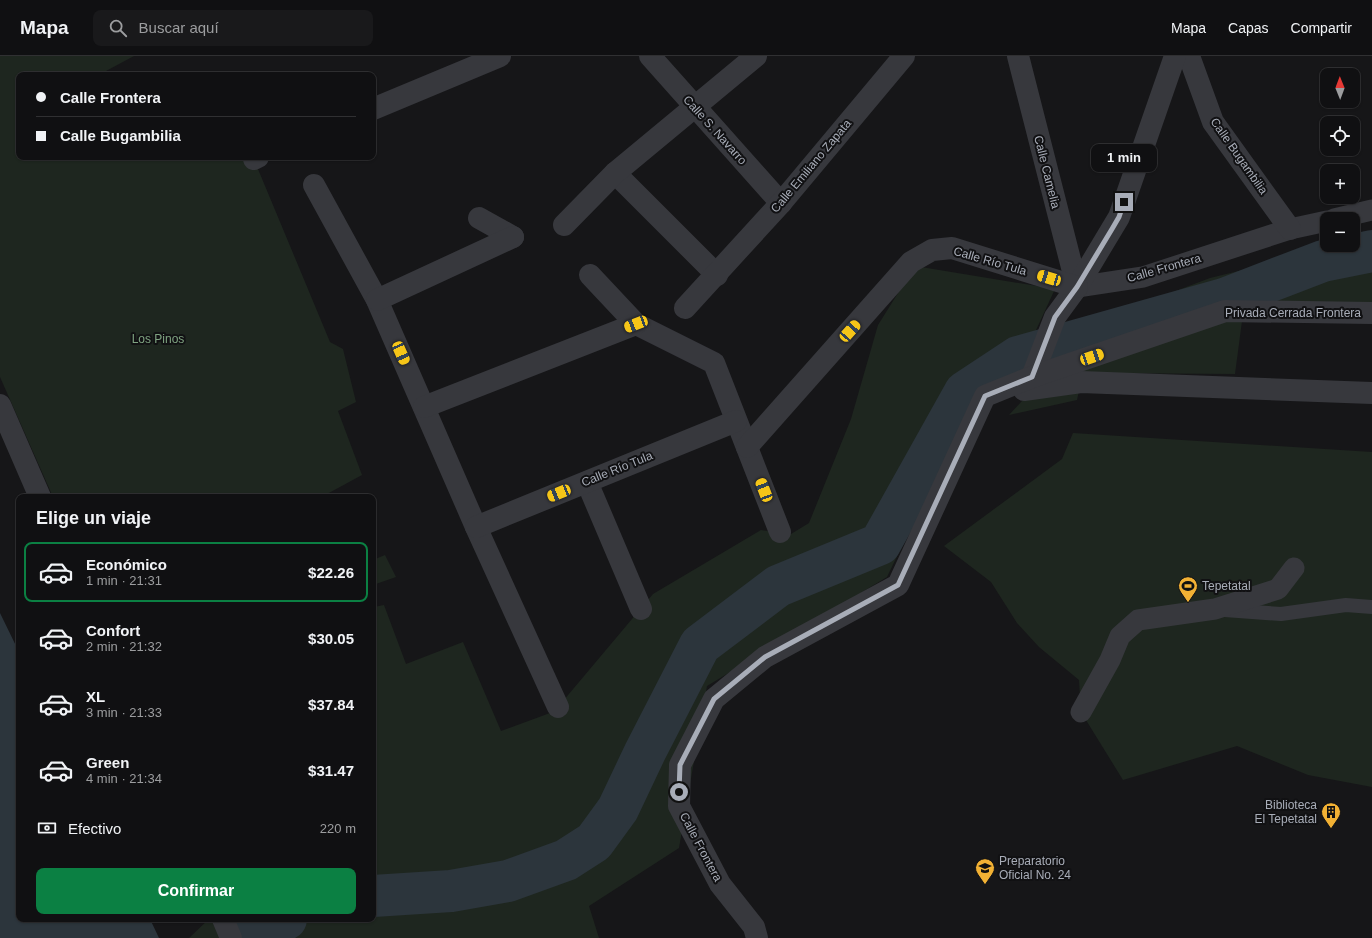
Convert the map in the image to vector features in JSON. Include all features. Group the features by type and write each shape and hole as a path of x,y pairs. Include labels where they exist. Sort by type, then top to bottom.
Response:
{"street":[{"path":"376,108 500,56"},
{"name":"Calle S. Navarro","path":"650,56 781,203"},
{"path":"564,225 615,173 756,56"},
{"name":"Calle Emiliano Zapata","path":"685,308 717,275 781,203 904,56"},
{"name":"Calle Camelia","path":"1018,56 1077,287"},
{"path":"985,396 1032,377 1055,317 1077,287 1119,217 1175,56"},
{"name":"Calle Bugambilia","path":"1189,56 1213,122 1290,229"},
{"path":"615,173 717,275"},
{"path":"314,185 377,300 476,527 558,707"},
{"path":"1360,213 1372,210"},
{"path":"377,300 513,238 479,218"},
{"name":"Calle Frontera","path":"1077,287 1143,276 1290,229 1320,223"},
{"name":"Calle Río Tula","path":"747,447 912,262 932,250 952,248 1077,287"},
{"path":"590,275 636,324 714,363 780,532"},
{"name":"Privada Cerrada Frontera","path":"1032,377 1225,311 1372,313"},
{"path":"424,407 636,324"},
{"path":"985,396 1081,382 1372,393"},
{"name":"Calle Frontera","path":"757,938 754,927 720,884 679,806 680,765 714,699 765,657 898,585 985,396"},
{"path":"0,405 39,494"},
{"name":"Calle Río Tula","path":"476,527 736,421"},
{"path":"587,482 641,609"},
{"path":"1081,712 1110,660 1120,636 1138,620 1215,609 1278,589 1294,568"},
{"path":"224,922 230,938"}],"lane":[{"path":"1215,609 1281,614 1346,605 1372,607"}],"green space":[{"name":"Los Pinos","path":"0,56 134,56 106,72 16,72 16,160 254,160 330,342 343,349 356,402 338,411 362,475 327,494 52,494 0,377"},
{"path":"1372,238 1372,304 1244,306 1235,374 1102,373 1081,382 1077,400 1009,415 1043,378 970,405 887,577 707,686 679,848 589,906 599,938 189,938 206,922 376,922 376,607 384,605 406,664 463,642 501,731 550,713 558,707 653,594 761,530 791,534 809,523 851,419 878,325 915,266 1055,289 1031,341 1060,335 1210,278 1320,251 1360,252 1360,241"},
{"name":"Tepetatal","path":"1073,433 1372,452 1372,787 1308,775 1237,746 1123,780 1081,712 1079,680 1039,647 1017,623 991,582 944,546 1062,459"},
{"path":"385,555 396,577 376,584 376,559"}],"shaded area":[{"path":"0,613 16,646 16,922 151,922 159,938 0,938"}],"waterway":[{"path":"376,896 451,891 508,881 566,860 594,842 618,809 645,752 700,645 778,586 880,544 965,392 1018,357 1224,299 1323,261 1372,251"},
{"path":"250,938 280,922"}],"place":[{"name":"Tepetatal","path":"1188,603"},
{"name":"Biblioteca El Tepetatal","path":"1331,829"},
{"name":"Preparatorio Oficial No. 24","path":"985,885"}],"route":[{"path":"679,792 680,765 714,699 765,657 898,585 985,396 1032,377 1055,317 1077,287 1112,229 1119,217 1124,202"}]}
